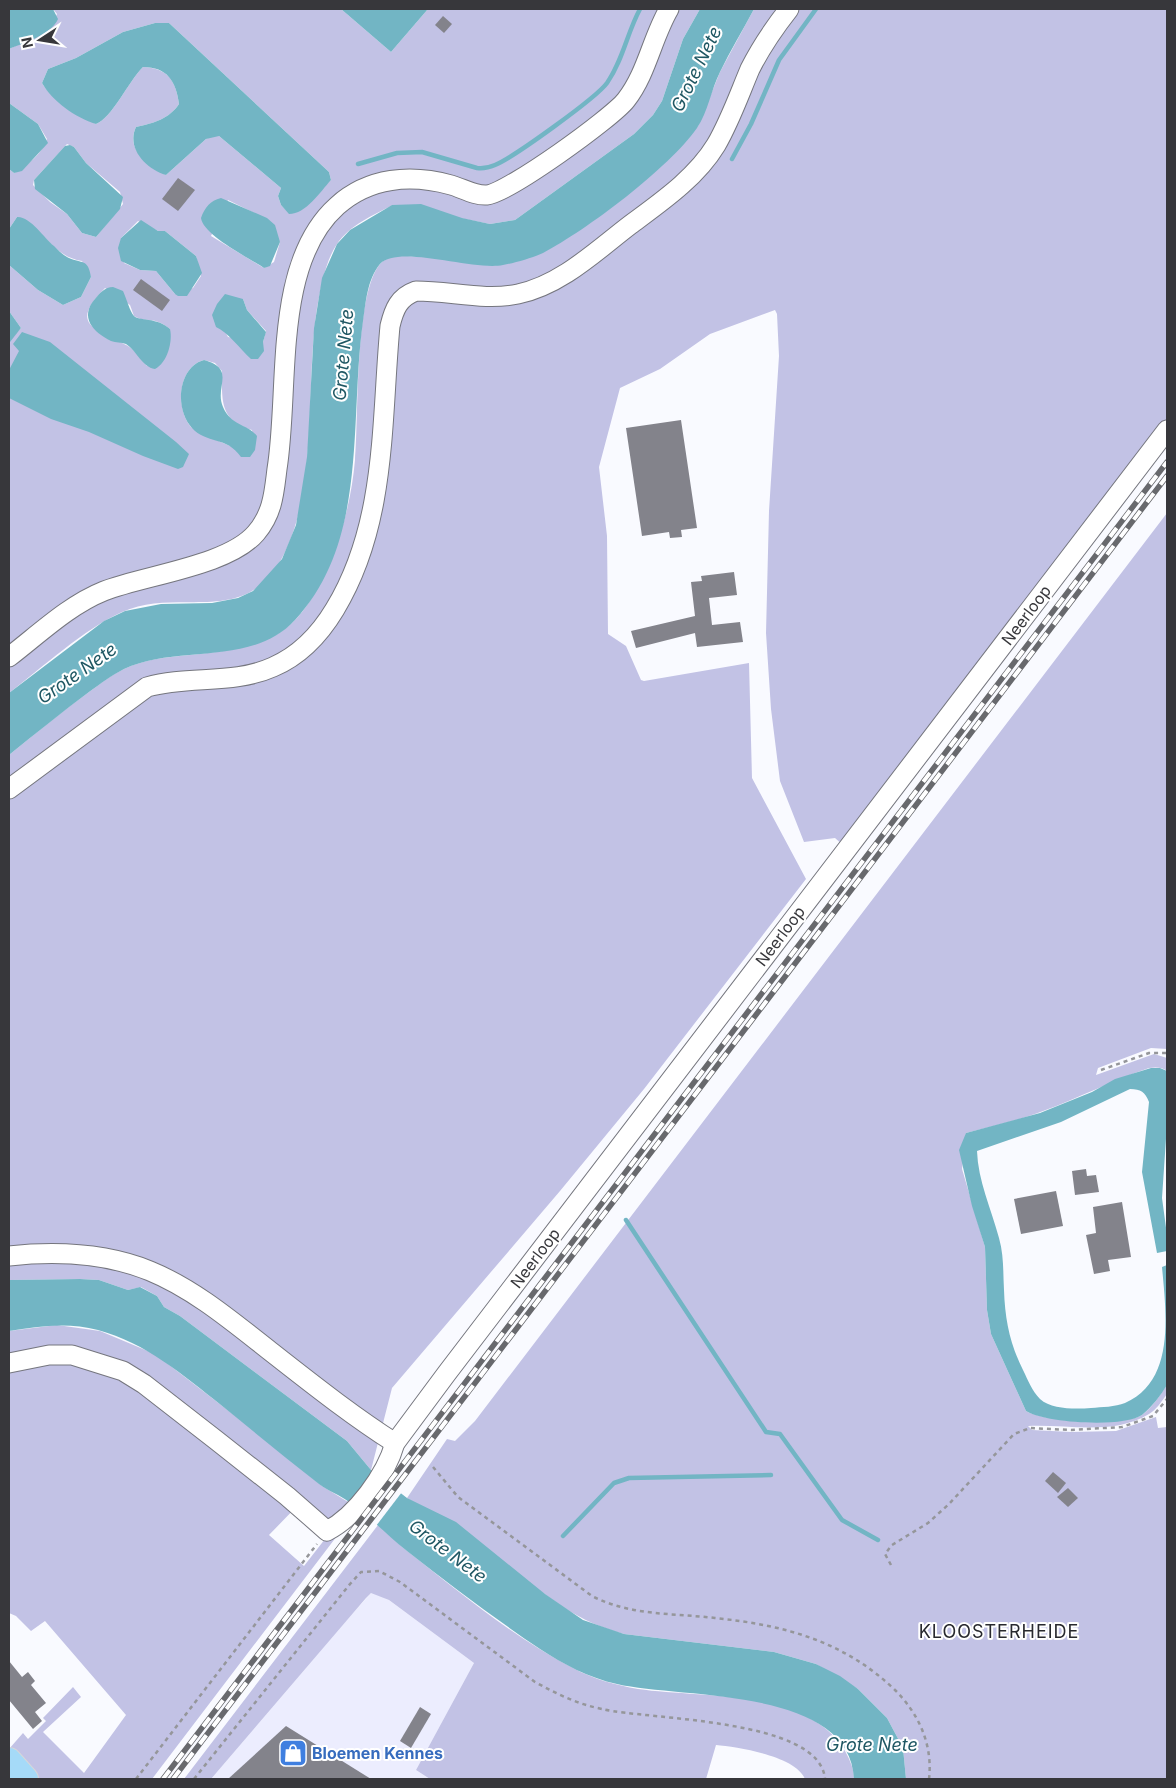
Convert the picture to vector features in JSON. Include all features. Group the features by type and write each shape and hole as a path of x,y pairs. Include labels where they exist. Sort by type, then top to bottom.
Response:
{"main road":[{"path":"9,1760 26,1779"}],"street":[{"path":"9,657 81,602 104,591 182,569 239,547 254,535 269,516 281,445 290,315 298,266 318,227 338,205 368,187 401,178 419,178 487,195 509,187 561,151 626,100 643,70 661,22 669,9"},
{"path":"9,789 147,687 174,681 216,680 255,673 284,662 308,645 326,625 351,582 370,525 378,482 384,426 390,326 399,301 406,295 416,292 497,297 518,294 542,286 568,271 650,211 687,178 714,147 732,115 760,49 789,9"},
{"name":"Neerloop","path":"327,1531 342,1523 355,1510 380,1476 392,1455 395,1443 1167,430"},
{"path":"9,1256 54,1253 79,1254 125,1263 150,1271 178,1285 222,1314 352,1416 395,1443"},
{"path":"9,1363 49,1355 72,1355 123,1371 144,1384 223,1445 327,1531"}],"path":[{"path":"1101,1070 1149,1052 1167,1053"},
{"path":"891,1565 885,1554 892,1545 928,1523 949,1504 1014,1434 1030,1428 1071,1430 1122,1428 1153,1416 1167,1399"},
{"path":"433,1466 458,1497 592,1596 609,1604 650,1612 765,1625 835,1646 856,1658 890,1686 915,1714 928,1751 930,1779"},
{"path":"136,1779 327,1531"},
{"path":"194,1779 350,1584 361,1572 379,1571 400,1582 535,1682 559,1695 580,1704 604,1710 744,1727 768,1733 788,1741 817,1758 825,1770 825,1779"}],"shaded area":[{"path":"53,9 341,9 391,52 428,9 700,9 683,39 662,101 653,115 634,134 515,220 490,224 393,205 355,226 342,237 326,267 317,308 309,436 301,501 294,531 282,558 267,580 249,593 230,599 209,602 144,605 122,612 79,638 9,693 9,341 21,328 9,311 9,265 38,290 63,305 81,297 91,277 82,261 63,254 35,228 17,217 9,229 9,169 14,173 24,167 38,155 47,139 38,124 9,103 9,49 49,30 57,14","holes":["155,23 169,23 329,172 331,180 286,210 281,205 278,196 281,188 219,136 214,135 206,139 166,175 140,156 136,150 133,136 136,127 166,117 179,104 173,82 165,73 159,70 143,67 108,115 96,124 59,101 42,83 48,69 76,58 123,32","67,144 74,147 86,163 120,192 123,204 96,237 82,233 67,214 50,202 33,185 34,180","228,200 258,215 280,242 274,262 264,268 211,236","138,221 158,231 165,231 196,256 201,276 193,288 175,294 156,271 140,270 124,263 121,238","105,288 130,305 134,316 159,322 170,329 170,344 147,366 131,348 89,323 87,317 94,300","243,299 247,310 266,331 263,342 228,337 225,331","204,360 215,363 222,371 222,391 225,408 233,421 252,430 255,450 233,447 191,427 186,419 181,399 184,379 195,364"]},
{"path":"754,9 1167,9 1167,424 844,846 835,838 804,842 780,781 771,709 766,633 769,511 779,356 777,314 775,310 710,334 660,369 620,388 599,467 607,536 608,634 626,646 641,680 644,681 749,663 752,778 806,879 644,1089 560,1191 392,1388 371,1470 347,1441 180,1316 164,1307 157,1296 141,1287 128,1290 99,1280 81,1279 9,1280 9,755 48,723 110,677 124,669 156,659 241,648 261,642 293,622 307,606 319,585 336,547 347,511 355,460 362,327 372,278 381,263 394,256 420,257 608,210 668,159 698,126 720,72"},
{"path":"1167,513 1167,1049 1151,1048 1098,1068 1096,1075 1154,1054 1167,1058 1167,1071 1159,1068 1149,1068 1034,1115 966,1133 962,1169 985,1247 987,1310 991,1334 1026,1411 1035,1415 1066,1420 1119,1421 1142,1415 1156,1401 1167,1385 1167,1394 1156,1408 1135,1421 1120,1425 1090,1428 1028,1426 1032,1430 1071,1432 1116,1431 1156,1417 1158,1428 1167,1427 1167,1779 906,1779 903,1748 887,1718 858,1689 816,1664 774,1652 624,1634 600,1626 563,1607 407,1498 447,1439 455,1441 475,1421"},
{"path":"57,1325 100,1331 155,1354 260,1435 322,1486 353,1505 331,1523 301,1502 269,1535 304,1566 325,1539 356,1511 152,1779 36,1779 9,1749 23,1733 28,1739 46,1721 43,1718 73,1687 81,1697 43,1732 84,1773 126,1715 45,1621 31,1631 16,1616 9,1613 9,1331"},
{"path":"378,1525 406,1550 487,1613 529,1642 573,1668 597,1678 638,1689 751,1700 806,1716 828,1731 845,1751 854,1779 805,1779 790,1764 779,1759 738,1748 716,1745 706,1779 430,1779 416,1770 474,1663 389,1600 371,1593 211,1779 184,1779"},
{"path":"374,1592 389,1600 474,1663 416,1770 430,1779 211,1779 347,1620"}],"water":[{"path":"9,9 53,9 58,19 44,34 9,49"},
{"path":"341,9 428,9 391,52"},
{"path":"700,9 754,9 720,72 704,115 697,128 667,161 626,197 561,243 543,253 523,260 490,266 419,257 403,257 389,259 380,264 376,270 368,291 363,321 352,478 345,517 335,554 319,588 295,620 278,635 258,644 236,650 167,657 124,669 89,692 9,755 9,693 104,621 125,611 161,604 212,603 238,598 253,591 282,559 296,525 307,457 314,328 322,278 337,244 350,230 392,205 421,204 462,218 490,224 515,220 634,134 653,115 662,101 683,39"},
{"path":"155,23 169,23 329,172 331,180 307,206 295,213 289,214 281,205 278,196 281,188 219,136 206,139 166,175 145,163 136,150 134,143 136,127 166,117 179,104 173,82 158,70 143,67 108,115 96,124 81,118 65,108 46,90 42,83 48,69 76,58 123,32"},
{"path":"9,103 38,124 48,143 22,171 14,173 9,169"},
{"path":"70,145 74,147 86,163 123,197 120,209 96,237 82,233 67,214 35,189 34,180 65,146"},
{"path":"221,198 267,218 275,225 280,242 270,266 264,268 238,252 218,239 204,225 201,218 206,208"},
{"path":"17,217 27,220 32,224 65,256 86,264 91,277 81,297 63,305 38,290 9,265 9,229"},
{"path":"141,220 158,231 165,231 196,256 202,273 187,296 175,294 156,271 140,270 121,261 118,248 121,238"},
{"path":"113,287 123,291 136,318 154,321 170,329 171,340 168,352 163,362 155,369 150,368 143,362 126,344 113,342 104,337 90,323 88,312 90,306 103,291"},
{"path":"225,294 243,299 247,310 266,332 263,342 264,351 258,359 251,359 216,327 212,315 217,304"},
{"path":"9,311 21,328 10,342 9,341"},
{"path":"22,332 50,342 176,442 189,454 183,467 178,469 143,456 89,432 51,419 9,398 9,370 19,351 13,344"},
{"path":"204,360 220,368 222,374 221,400 226,413 230,418 257,436 255,450 250,457 241,457 229,446 198,433 186,420 181,400 184,380 195,364"},
{"path":"1151,1068 1160,1068 1167,1071 1167,1124 1162,1198 1167,1235 1167,1251 1157,1253 1142,1172 1149,1102 1140,1090 1130,1089 1061,1122 977,1151 982,1184 1001,1244 1009,1332 1018,1360 1030,1385 1037,1396 1045,1403 1058,1407 1072,1408 1108,1407 1125,1403 1141,1393 1153,1379 1160,1362 1164,1344 1165,1304 1162,1267 1167,1265 1167,1385 1159,1397 1142,1415 1119,1422 1066,1421 1036,1415 1026,1411 991,1334 987,1310 985,1247 972,1206 959,1150 966,1133 1040,1113 1092,1092 1115,1079"},
{"name":"Grote Nete","path":"9,1280 99,1280 128,1290 140,1287 157,1296 164,1307 180,1316 347,1441 371,1470 407,1498 456,1522 545,1594 583,1620 624,1634 774,1652 816,1664 840,1676 858,1689 887,1718 903,1748 906,1779 854,1779 845,1749 824,1727 794,1712 758,1702 617,1684 577,1670 540,1649 472,1601 407,1551 357,1508 319,1484 193,1382 148,1352 116,1336 76,1326 54,1326 9,1331"}],"pier":[{"path":"377,1473 402,1492 376,1526 352,1507"}],"building":[{"path":"443,16 452,24 444,33 435,25"},
{"path":"178,178 195,190 178,211 162,199"},
{"path":"141,279 170,300 162,311 133,290"},
{"path":"681,420 697,528 681,530 682,537 670,538 669,532 642,536 626,428"},
{"path":"734,572 737,595 709,598 712,625 740,622 743,642 697,647 695,633 636,648 631,631 695,616 691,582 702,581 701,576"},
{"path":"1086,1169 1087,1176 1096,1175 1099,1192 1075,1195 1072,1171"},
{"path":"1056,1191 1063,1226 1021,1234 1014,1199"},
{"path":"1122,1202 1131,1257 1108,1260 1110,1271 1094,1274 1086,1235 1096,1233 1093,1207"},
{"path":"1053,1472 1066,1483 1058,1493 1045,1481"},
{"path":"1068,1488 1078,1498 1068,1507 1057,1497"},
{"path":"9,1661 22,1677 28,1672 35,1681 31,1685 46,1703 35,1712 42,1721 33,1729 9,1700"},
{"path":"420,1707 431,1714 411,1748 400,1741"},
{"name":"Bloemen Kennes","path":"286,1726 371,1779 228,1779"}],"waterway":[{"path":"358,164 397,153 422,152 477,168 490,167 505,160 600,91 617,65 640,9"},
{"path":"732,159 751,124 779,60 816,9"},
{"path":"626,1220 766,1432 780,1434 842,1520 878,1540"},
{"path":"563,1536 614,1483 629,1478 771,1475"}],"railway":[{"path":"163,1779 1167,462"},
{"path":"173,1779 1167,476"}],"place":[{"name":"Bloemen Kennes","path":"293,1753"}],"district":[{"name":"KLOOSTERHEIDE","path":"999,1631"}]}
